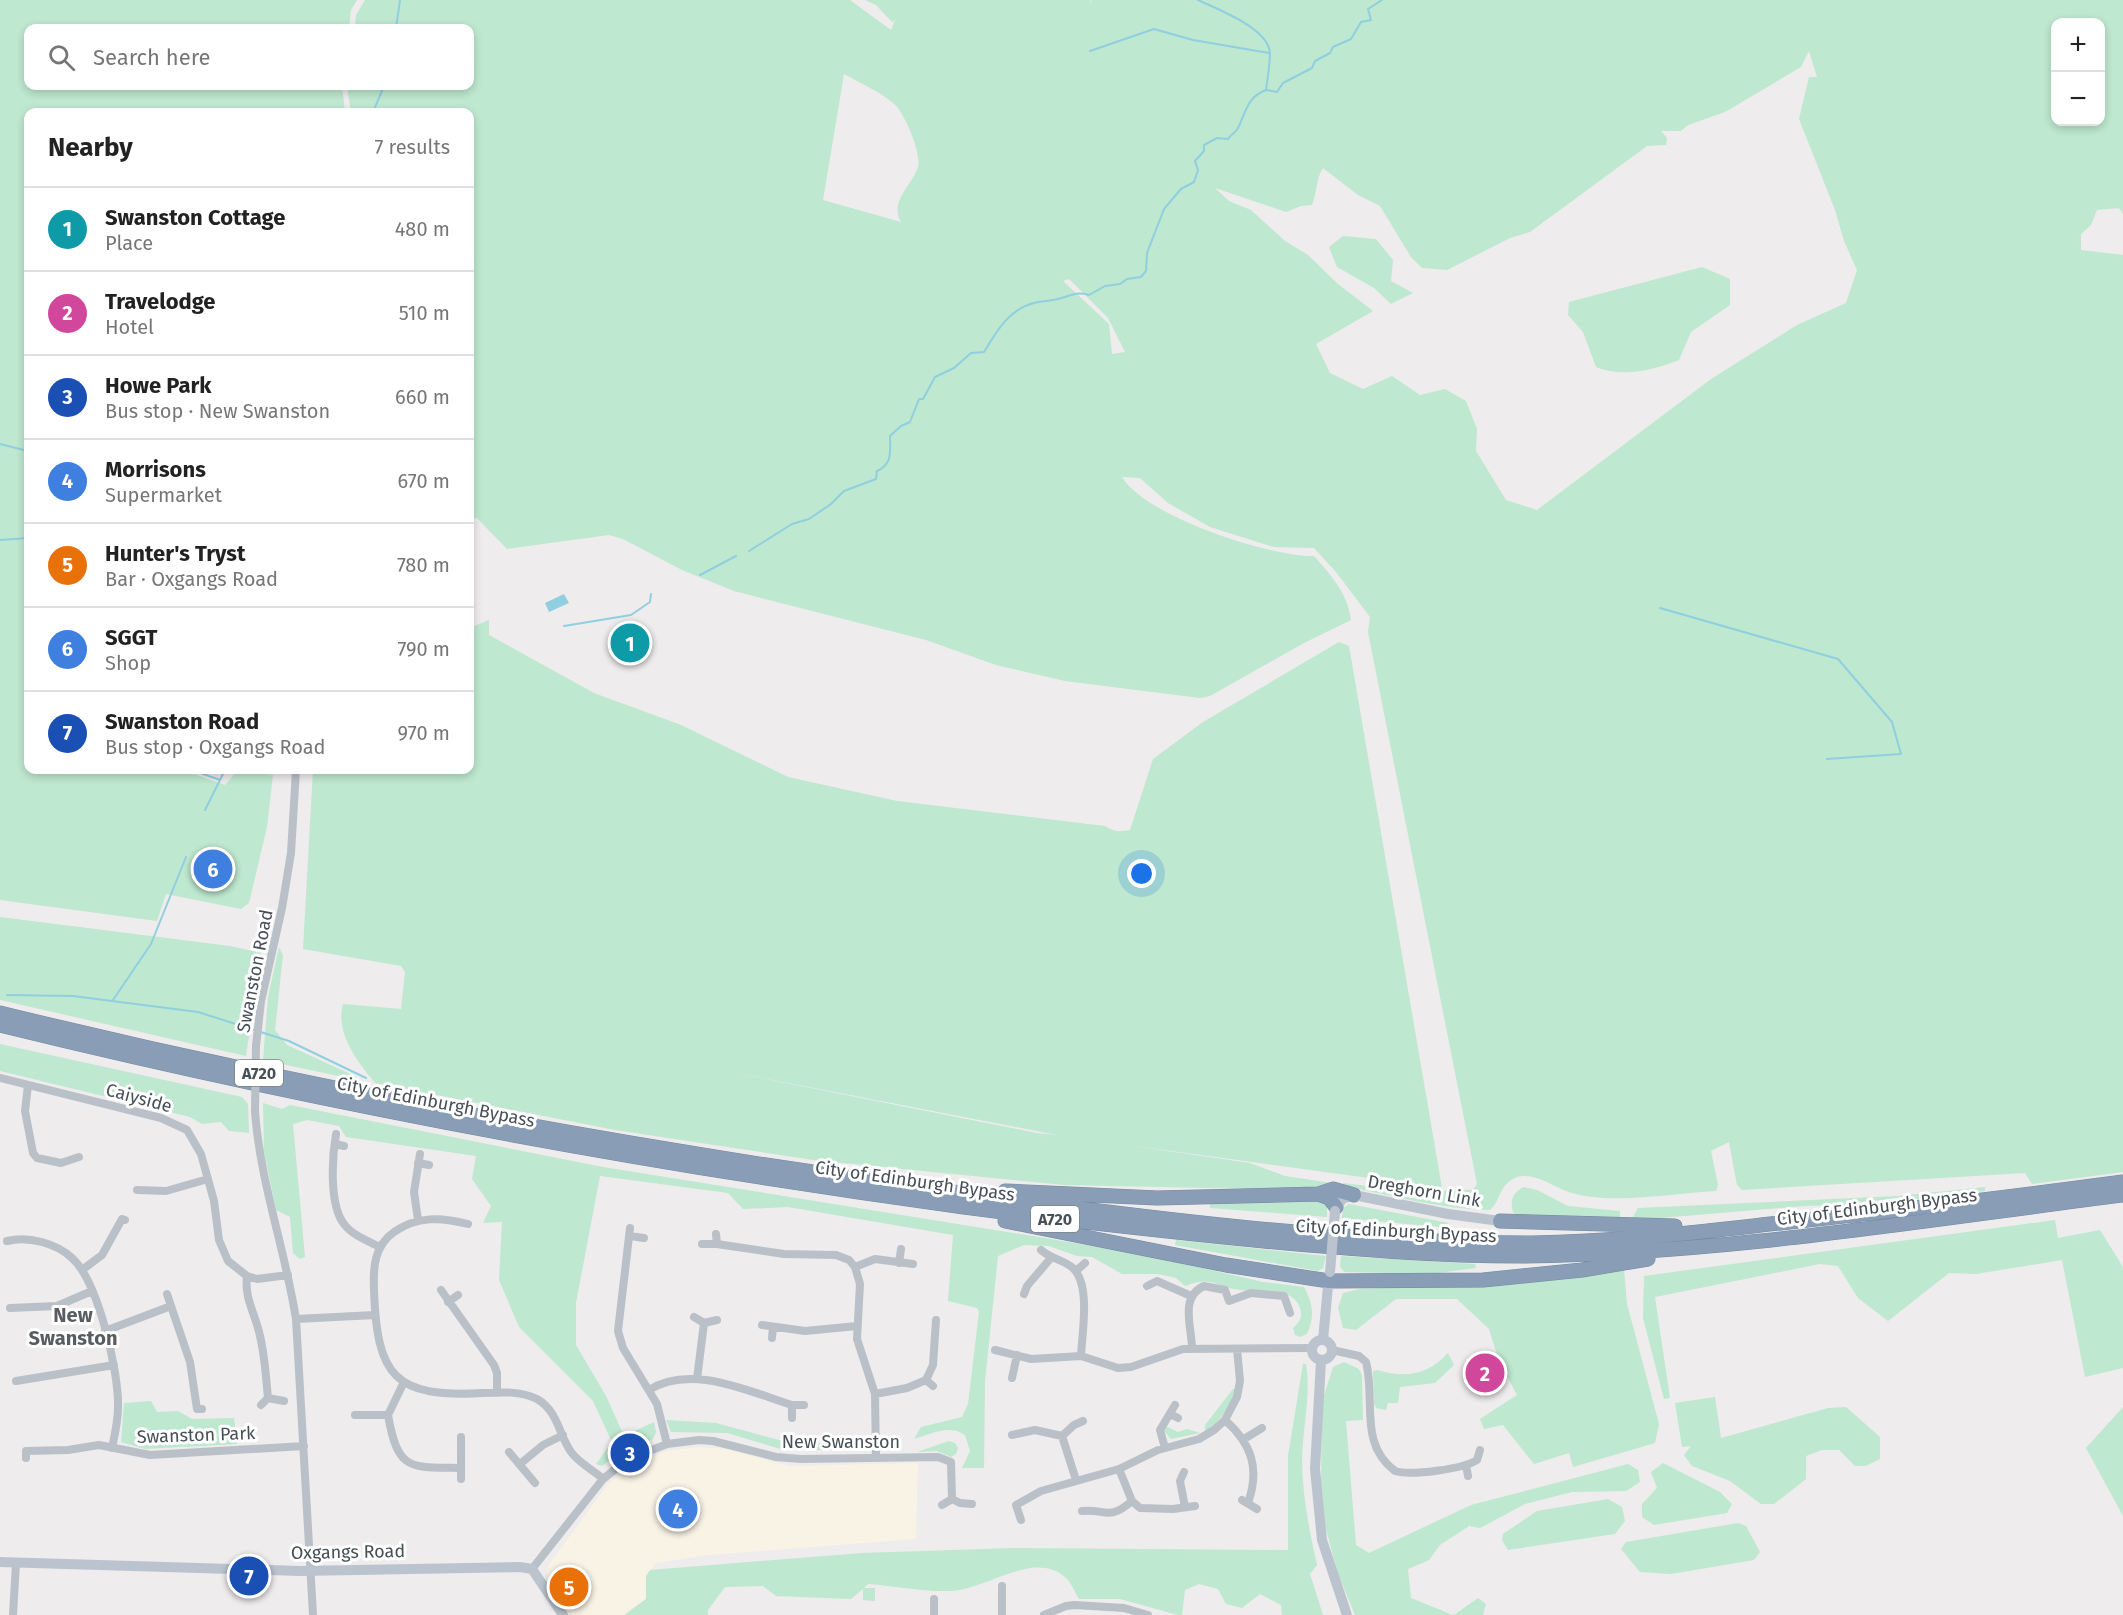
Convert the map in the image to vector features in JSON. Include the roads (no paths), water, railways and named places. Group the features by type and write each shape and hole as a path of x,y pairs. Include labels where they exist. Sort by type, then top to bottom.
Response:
{"highway":[{"name":"City of Edinburgh Bypass","path":"0,1013 190,1058 408,1104 861,1186 1348,1237 1445,1242 1539,1243 1635,1238 1818,1219 2123,1182"},
{"name":"City of Edinburgh Bypass","path":"0,1025 207,1075 403,1115 1101,1225 1348,1249 1521,1256 1643,1252 1795,1236 2123,1195"},
{"path":"861,1186 1147,1198 1318,1194 1333,1189 1354,1195"},
{"path":"861,1186 1226,1265 1329,1277 1494,1279 1582,1270 1795,1236"},
{"path":"1318,1194 1329,1198 1335,1209"},
{"path":"1500,1221 1639,1227 1818,1219"}],"street":[{"name":"Swanston Road","path":"296,774 291,853 282,908 261,1001 256,1046 255,1111 258,1149 264,1182 288,1275 296,1319 313,1615"},
{"name":"Caiyside","path":"0,1078 176,1123 187,1130 196,1141 208,1179 222,1250 228,1261 247,1276"},
{"path":"28,1085 25,1111 33,1153 37,1158 61,1163 79,1157"},
{"path":"336,1134 333,1176 338,1213 351,1231 380,1247"},
{"path":"335,1144 344,1146"},
{"path":"418,1220 414,1192 419,1159 429,1165"},
{"path":"137,1190 166,1191 208,1179"},
{"name":"Dreghorn Link","path":"1335,1209 1342,1199 1354,1195 1448,1214 1500,1221"},
{"path":"1323,1340 1335,1209"},
{"path":"468,1224 450,1215 418,1220 390,1235 380,1247 373,1274 375,1315 381,1353 390,1368 404,1382 420,1390 438,1395 519,1393 537,1400 555,1418 571,1452 603,1479"},
{"path":"82,1270 102,1255 122,1219 125,1220"},
{"path":"644,1238 630,1232 618,1331 623,1348 657,1404 667,1444"},
{"path":"716,1234 717,1244"},
{"path":"10,1238 51,1245 73,1259 82,1270 92,1291 114,1365 118,1407 112,1448"},
{"path":"702,1244 717,1244 784,1254 837,1255 849,1260 855,1267 860,1284 857,1326 860,1354 875,1394 876,1458"},
{"path":"899,1263 901,1249"},
{"path":"1041,1250 1050,1259 1063,1262 1076,1271 1084,1293 1081,1356"},
{"path":"855,1267 875,1259 914,1264"},
{"path":"1024,1294 1027,1286 1050,1259"},
{"path":"1076,1271 1085,1263"},
{"path":"268,1398 260,1334 251,1314 247,1296 247,1276 257,1279 288,1275"},
{"path":"1147,1286 1157,1281 1191,1296"},
{"path":"1192,1349 1188,1312 1191,1296 1199,1288 1209,1286 1225,1290 1229,1301 1251,1293 1284,1296 1290,1313"},
{"path":"441,1290 494,1365 497,1373 497,1393"},
{"path":"13,1306 57,1306 92,1291"},
{"path":"167,1294 190,1362 197,1409 202,1409"},
{"path":"448,1302 458,1295"},
{"path":"105,1331 171,1306"},
{"path":"296,1319 375,1315"},
{"path":"694,1317 704,1323 717,1320"},
{"path":"875,1394 907,1388 926,1380 933,1365 931,1331 936,1320"},
{"path":"697,1379 704,1323"},
{"path":"762,1325 805,1331 857,1326"},
{"path":"772,1338 774,1327"},
{"path":"1321,1361 1312,1355 1311,1348 1314,1343 1323,1340"},
{"path":"1321,1361 1330,1356 1332,1350 1323,1340"},
{"path":"995,1350 1036,1359 1081,1356 1118,1368 1131,1367 1168,1352 1192,1349 1311,1348"},
{"path":"1021,1520 1016,1505 1041,1491 1119,1469 1165,1448 1204,1436 1225,1420 1239,1391 1237,1349"},
{"path":"1332,1350 1359,1356 1366,1362 1371,1435 1375,1448 1390,1467 1403,1473 1466,1465 1477,1460 1480,1450"},
{"path":"1012,1378 1017,1355"},
{"path":"1321,1361 1315,1469 1322,1540 1347,1615"},
{"path":"20,1379 114,1365"},
{"path":"650,1390 669,1379 697,1379 792,1405 804,1404"},
{"path":"926,1380 933,1386"},
{"path":"404,1382 396,1394 388,1415 400,1455 406,1463 415,1467 461,1468"},
{"path":"268,1398 284,1401"},
{"path":"261,1405 268,1398"},
{"path":"792,1405 792,1418"},
{"path":"1165,1448 1160,1430 1175,1405"},
{"path":"1170,1414 1178,1419"},
{"path":"355,1415 388,1415"},
{"path":"1225,1420 1244,1439 1254,1474 1245,1502 1257,1509"},
{"path":"1062,1436 1074,1425 1083,1421"},
{"path":"1244,1439 1262,1428"},
{"path":"1012,1435 1035,1430 1062,1436"},
{"path":"520,1464 543,1445 563,1435"},
{"path":"1062,1436 1076,1480"},
{"path":"461,1437 461,1479"},
{"name":"New Swanston","path":"532,1569 603,1479 627,1460 667,1444 699,1440 727,1443 786,1459 933,1456 951,1462 952,1499"},
{"name":"Swanston Park","path":"26,1458 26,1451 68,1450 88,1445 150,1455 304,1446"},
{"path":"510,1452 535,1484"},
{"path":"1466,1465 1468,1476"},
{"path":"1119,1469 1132,1501 1145,1510 1195,1506"},
{"path":"1184,1472 1180,1481 1185,1507"},
{"path":"942,1505 952,1499 960,1503 972,1504"},
{"path":"1083,1511 1090,1510 1101,1515 1114,1513 1132,1501"},
{"name":"Oxgangs Road","path":"0,1562 311,1571 474,1566 532,1569"},
{"path":"13,1615 16,1563"},
{"path":"532,1569 563,1615"},
{"path":"1002,1586 1002,1615"},
{"path":"934,1599 934,1615"},
{"path":"1044,1615 1074,1605 1124,1608 1148,1615"}],"water":[{"path":"564,594 569,603 549,612 545,603"}],"waterway":[{"path":"397,24 400,0"},
{"path":"749,551 792,524 809,519 831,504 844,491 876,479 877,471 888,461 890,436 901,426 910,422 919,399 923,399 935,377 954,368 971,353 984,352 1004,322 1017,310 1034,303 1073,294 1089,295 1105,286 1141,277 1146,271 1147,253 1164,209 1181,189 1194,182 1198,170 1195,161 1204,151 1204,145 1217,138 1228,139 1237,130 1251,101 1266,90 1270,56 1265,40 1258,32 1238,19 1198,0"},
{"path":"1266,90 1277,92 1283,83 1312,68 1315,61 1330,53 1333,47 1351,39 1361,22 1371,20 1368,9 1382,0"},
{"path":"1090,51 1154,29 1193,40 1269,53"},
{"path":"375,108 382,90"},
{"path":"0,444 24,450"},
{"path":"0,540 24,538"},
{"path":"700,575 736,556"},
{"path":"564,626 631,615 650,602 651,594"},
{"path":"1660,608 1838,659 1892,722 1901,754 1827,759"},
{"path":"203,774 220,780"},
{"path":"205,810 223,774"},
{"path":"113,1000 151,944 186,857"},
{"path":"7,995 73,996 198,1012 289,1041 366,1078"}],"place":[{"name":"Swanston Cottage","path":"630,643"},
{"name":"SGGT","path":"213,869"},
{"name":"Travelodge","path":"1485,1373"},
{"name":"Howe Park","path":"630,1453"},
{"name":"Morrisons","path":"678,1509"},
{"name":"Swanston Road","path":"249,1576"},
{"name":"Hunter's Tryst","path":"569,1587"}],"district":[{"name":"New Swanston","path":"73,1326"}]}
